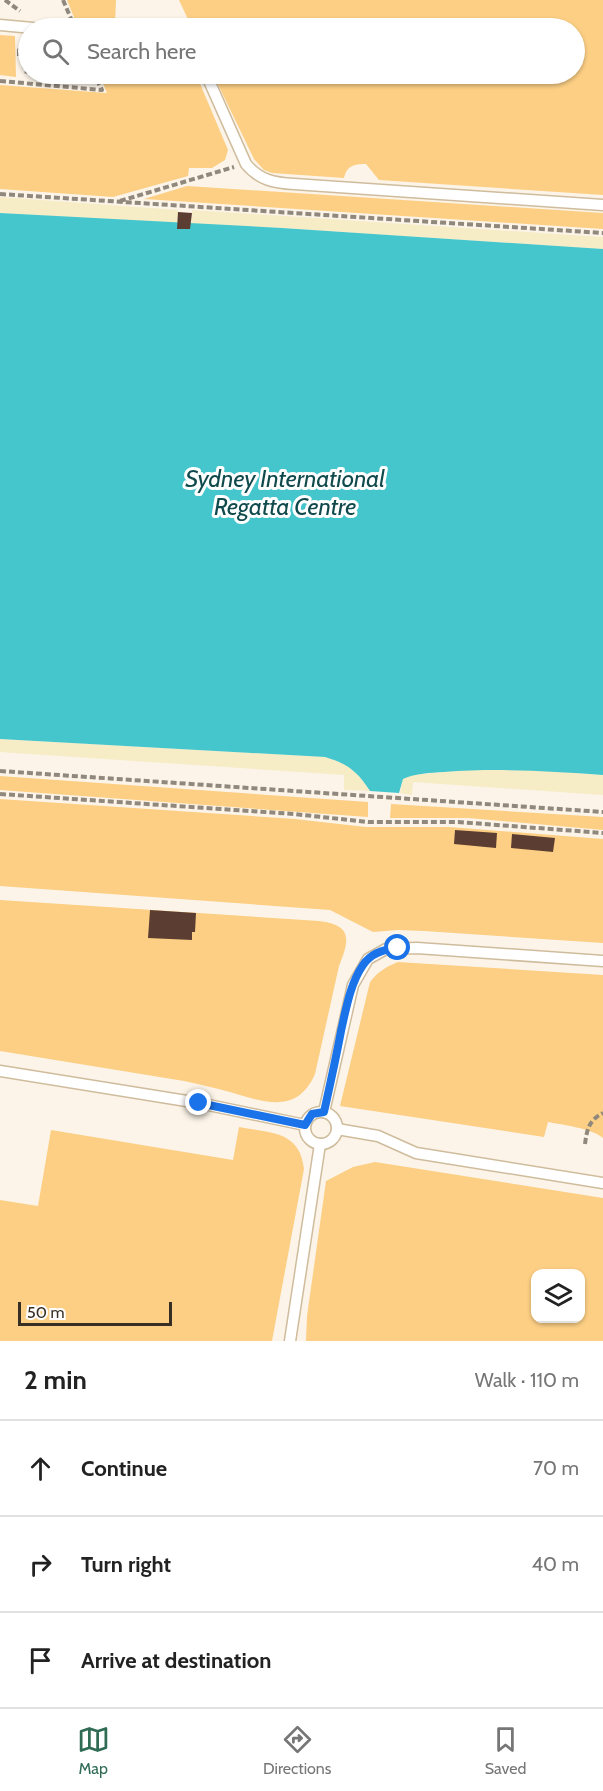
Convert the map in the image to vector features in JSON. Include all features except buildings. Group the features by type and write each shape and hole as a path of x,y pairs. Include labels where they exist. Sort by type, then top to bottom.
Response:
{"lane":[{"path":"0,25 18,27"},
{"path":"210,84 246,164 253,173 274,183 603,205"},
{"path":"324,1112 353,985 363,965 377,952 386,949 417,948 603,961"},
{"path":"0,1071 199,1103 305,1125"},
{"path":"324,1112 335,1120 338,1129 333,1138 325,1144 320,1144 310,1140 305,1125 312,1114 324,1112"},
{"path":"338,1129 378,1136 403,1148 424,1154 603,1183"},
{"path":"290,1341 320,1144"}],"path":[{"path":"5,0 22,12"},
{"path":"63,0 71,18"},
{"path":"0,81 18,83"},
{"path":"34,84 102,90 99,84"},
{"path":"117,202 246,164"},
{"path":"0,194 603,232"},
{"path":"0,771 603,813"},
{"path":"0,794 294,814 368,822 458,822 603,833"},
{"path":"585,1144 587,1128 592,1119 603,1113"}],"shaded area":[{"path":"67,0 116,0 115,18 74,18"},
{"path":"179,0 603,0 603,195 379,180 366,164 352,166 347,170 344,178 272,173 264,170 254,159 218,84 585,84 585,18 187,18"},
{"path":"0,35 15,36 16,77 0,75"},
{"path":"103,84 200,84 228,150 225,160 212,168 189,168 188,176 113,197 0,189 0,85 107,93"},
{"path":"187,186 603,213 603,229 144,199"},
{"path":"0,776 368,802 368,817 0,790"},
{"path":"0,799 295,819 366,827 449,827 603,839 603,943 424,931 373,932 330,910 0,886"},
{"path":"391,804 603,817 603,830 468,818 390,818"},
{"path":"0,900 319,921 338,926 346,935 345,948 315,1074 308,1087 299,1096 289,1100 267,1102 184,1081 0,1051"},
{"path":"398,962 603,975 603,1138 584,1129 548,1122 544,1137 340,1106 370,982 382,970"},
{"path":"239,1127 272,1133 290,1140 301,1156 304,1169 272,1341 0,1341 0,1200 38,1206 51,1130 233,1160"},
{"path":"375,1162 603,1198 603,1341 306,1341 307,1316 326,1181 353,1167"}],"sand":[{"path":"0,197 178,210 178,223 0,213"},
{"path":"192,210 603,237 603,249 191,224"},
{"path":"0,739 325,757 351,769 370,791 344,790 344,775 0,752"},
{"path":"467,770 538,770 603,775 603,795 413,782 412,795 400,793 403,779 411,775"}],"water":[{"name":"Sydney International Regatta Centre","path":"0,213 282,228 603,249 603,775 504,770 428,773 403,779 399,793 370,791 351,769 325,757 0,739"}],"route":[{"path":"199,1103 305,1125 312,1114 324,1112 345,1014 357,975 368,959 377,952 398,948"}]}
